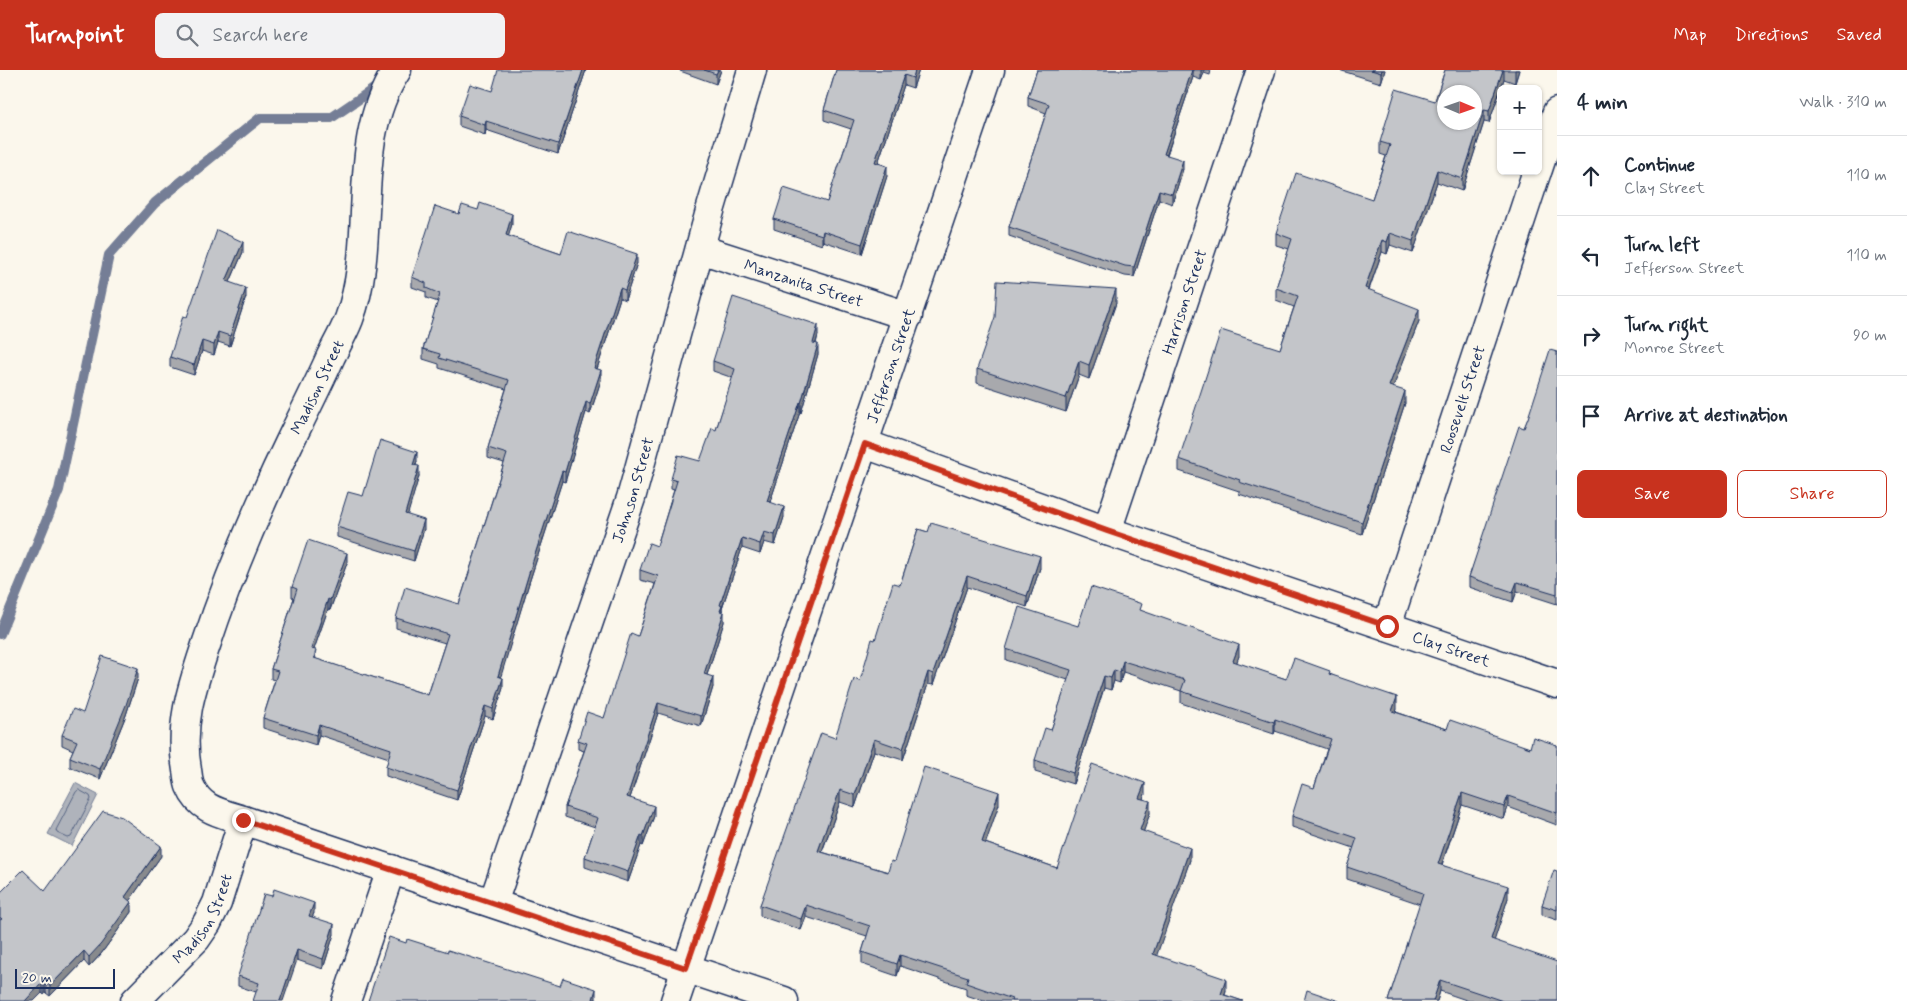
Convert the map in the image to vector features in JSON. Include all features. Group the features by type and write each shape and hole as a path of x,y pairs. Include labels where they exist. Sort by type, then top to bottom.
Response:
{"street":[{"name":"Madison Street","path":"397,70 382,96 368,157 365,238 361,275 349,319 244,542 217,610 190,693 184,729 185,758 190,786 206,808 784,1001"},
{"name":"Johnson Street","path":"493,903 631,498 700,248 752,70"},
{"name":"Jefferson Street","path":"675,1001 990,70"},
{"name":"Harrison Street","path":"1107,531 1261,70"},
{"name":"Roosevelt Street","path":"1542,158 1557,112"},
{"name":"Roosevelt Street","path":"1387,626 1536,175"},
{"name":"Manzanita Street","path":"700,248 908,316"},
{"name":"Clay Street","path":"865,444 1107,531 1557,684"},
{"name":"Madison Street","path":"134,1001 196,940 207,923 217,903 243,820"},
{"path":"346,1001 391,869"}],"water":[{"path":"75,783 98,795 72,846 48,834"}],"building":[{"path":"498,70 583,70 558,144 486,121 485,125 459,116 470,84 492,91"},
{"path":"704,70 718,70 716,74"},
{"path":"836,70 915,70 913,78 904,75 875,162 887,166 862,244 823,231 822,235 774,219 784,188 827,202 854,120 824,110"},
{"path":"1037,70 1192,70 1164,154 1183,160 1172,194 1159,190 1134,267 1125,266 1009,227 1049,104 1028,97"},
{"path":"1371,70 1382,70 1381,73"},
{"path":"1445,70 1503,70 1489,111 1484,110 1482,116 1482,85 1440,85"},
{"path":"1396,89 1435,101 1437,95 1437,130 1478,130 1462,179 1437,170 1413,241 1390,233 1387,242 1382,240 1365,288 1419,309 1389,386 1405,391 1362,522 1239,482 1240,480 1179,459 1221,330 1280,349 1298,296 1276,288 1292,239 1276,233 1296,173 1372,199 1390,145 1380,142"},
{"path":"480,203 512,214 506,235 561,254 568,231 637,254 625,290 620,288 594,368 601,370 590,404 586,402 565,472 562,471 529,573 498,676 503,678 493,709 485,706 457,790 386,767 391,749 319,725 316,735 263,718 278,671 271,669 297,589 292,587 308,540 347,553 330,600 328,599 311,649 316,650 314,658 428,695 448,634 396,618 405,587 459,604 507,454 488,448 509,380 439,358 440,354 423,349 440,294 426,288 426,283 412,277 435,206 459,214 462,205 478,210"},
{"path":"217,230 243,242 226,281 246,288 230,336 218,332 214,345 202,341 194,365 170,357 183,316 187,317"},
{"path":"997,281 1116,289 1089,365 1079,361 1066,398 977,369 995,317"},
{"path":"733,297 818,325 813,343 818,344 801,403 767,501 784,507 775,535 764,532 760,544 742,538 720,605 722,606 720,611 724,612 704,674 713,677 701,716 658,703 627,797 654,806 628,872 585,857 598,818 565,807 587,743 578,740 587,712 604,718 631,633 638,636 658,576 640,570 649,543 657,546 677,481 671,479 678,455 700,461 712,428 716,430 735,369 713,361"},
{"path":"1550,350 1557,352 1557,594 1517,582 1513,592 1469,577 1519,426 1524,428"},
{"path":"380,440 417,452 413,465 419,466 405,514 424,520 414,551 337,527 348,492 363,496"},
{"path":"931,523 1040,556 1027,596 967,576 933,674 928,672 903,749 874,739 855,795 840,790 818,851 888,872 891,861 894,862 924,767 999,792 982,842 1057,868 1092,764 1145,783 1139,798 1150,801 1140,830 1190,848 1153,954 1226,979 1221,994 1243,1001 1011,1001 1012,999 966,983 968,977 900,955 897,964 862,952 870,926 806,905 801,919 760,905 821,733 835,738 854,679 860,681 872,639 875,640 893,583 900,585 918,529 928,532"},
{"path":"1091,587 1142,604 1140,610 1239,645 1233,661 1286,679 1294,658 1330,671 1329,674 1397,697 1392,711 1447,729 1450,720 1530,748 1533,737 1557,745 1557,813 1508,796 1504,807 1462,793 1438,864 1508,886 1491,939 1557,962 1557,1001 1503,1001 1440,980 1433,1001 1388,1001 1423,893 1347,867 1357,838 1292,816 1302,784 1314,788 1331,739 1275,719 1274,722 1181,691 1185,680 1123,661 1120,672 1114,670 1111,678 1104,676 1073,773 1035,760 1045,728 1051,730 1071,670 1006,649 1019,607 1078,626"},
{"path":"102,656 138,668 126,705 100,769 70,757 77,741 62,735 73,709 83,713"},
{"path":"103,811 122,817 161,846 125,897 131,902 101,944 89,957 84,951 50,986 42,983 25,1001 0,1001 0,920 2,919 0,917 0,893 23,870 45,891"},
{"path":"1554,870 1557,871 1557,910 1542,905"},
{"path":"274,889 314,903 309,916 334,924 323,959 297,950 280,1001 253,1001 259,983 238,976 264,894 272,896"},
{"path":"389,937 406,943 407,939 448,952 448,950 560,986 563,978 596,989 593,999 600,1001 368,1001"},
{"path":"1307,990 1339,1001 1304,1001"}],"waterway":[{"path":"0,634 59,490 109,255 155,203 260,118 331,118 381,84"}],"route":[{"path":"243,820 686,968 865,444 1107,531 1387,626"}]}
